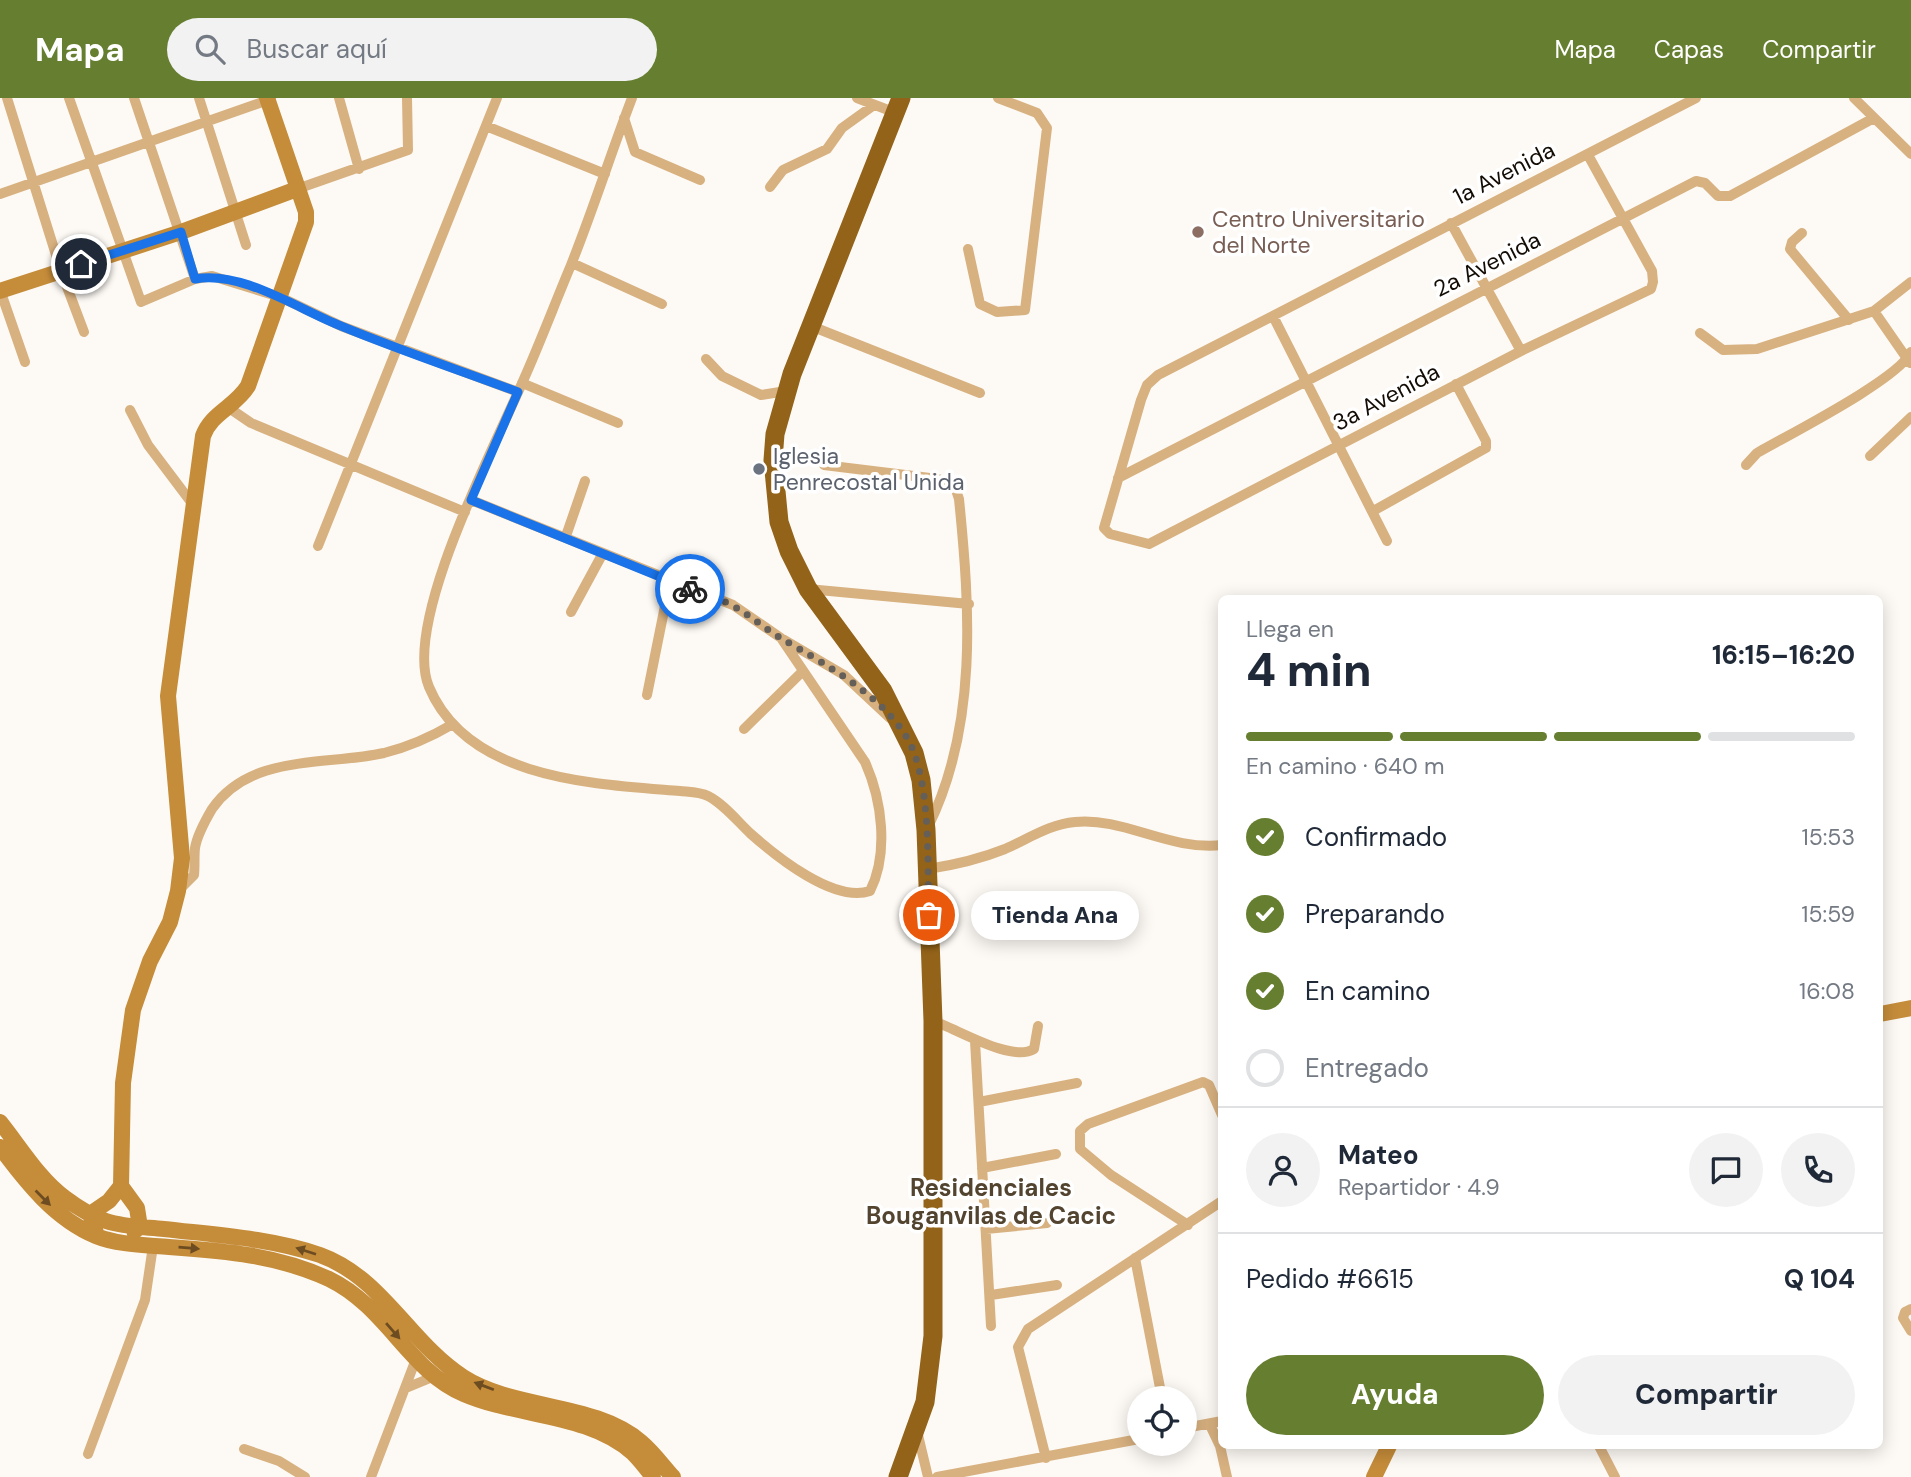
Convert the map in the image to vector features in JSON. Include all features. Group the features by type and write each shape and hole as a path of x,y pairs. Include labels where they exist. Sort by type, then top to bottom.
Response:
{"highway":[{"path":"898,1477 925,1402 933,1336 933,1021 928,869 921,780 914,753 883,691 808,589 779,522 774,490 775,434 786,391 899,105"}],"street":[{"path":"7,98 61,271 84,332"},
{"path":"69,98 141,302 195,279 212,276 280,297 329,321 397,347 520,387 618,423"},
{"path":"134,98 195,279"},
{"path":"199,98 246,245"},
{"path":"339,98 359,169"},
{"path":"25,362 0,291 181,232 408,150 407,98"},
{"path":"318,547 497,98"},
{"path":"632,98 572,263 445,563 425,640 423,667 430,689 453,724 491,755 535,769 619,785 708,796 782,859 841,892 860,894 870,891 880,864 881,827 873,780 865,762 781,638"},
{"path":"857,98 874,105 899,105"},
{"path":"968,249 980,304 998,312 1025,310 1047,128 1037,113 998,98"},
{"name":"1a Avenida","path":"1118,478 1147,385 1158,375 1696,98"},
{"path":"1854,98 1911,154"},
{"path":"0,194 270,99 306,212 306,222 248,386 229,408 207,424 168,696 182,858 178,891 170,922 150,961 133,1010 123,1083 121,1186 137,1208 140,1227"},
{"path":"770,187 783,170 827,149 842,128 874,105"},
{"path":"624,118 635,152 700,180"},
{"name":"2a Avenida","path":"1118,478 1696,181 1705,183 1718,196 1730,197 1872,118"},
{"path":"486,126 605,174"},
{"path":"1588,155 1623,218"},
{"name":"3a Avenida","path":"1118,478 1104,528 1110,534 1142,545 1149,544 1456,384 1651,289 1652,271 1623,218"},
{"path":"1451,223 1521,351"},
{"path":"1802,233 1792,242 1790,249 1849,320"},
{"path":"572,263 662,304"},
{"path":"1700,333 1723,350 1738,352 1757,349 1874,311 1911,282"},
{"path":"1745,465 1757,453 1887,376 1910,359 1874,311"},
{"path":"1273,318 1387,541"},
{"path":"811,326 980,393"},
{"path":"706,359 722,376 761,396 786,391"},
{"path":"1373,511 1486,448 1486,441 1456,384"},
{"path":"229,408 250,423 465,512"},
{"path":"130,410 148,445 194,506"},
{"path":"1870,456 1911,417"},
{"path":"824,465 938,479 954,484 959,499 969,604 964,695 947,780 926,830"},
{"path":"566,536 585,481"},
{"path":"471,500 733,605 781,638 844,675 874,701 903,733"},
{"path":"571,612 603,553"},
{"path":"647,695 670,581"},
{"path":"808,589 969,604"},
{"path":"744,729 803,671"},
{"path":"178,891 194,875 195,848 207,818 221,796 235,784 269,771 328,758 382,753 433,736 453,724"},
{"path":"928,869 966,863 1056,825 1076,822 1106,824 1188,846 1218,845"},
{"path":"1883,1014 1911,1008"},
{"path":"933,1021 950,1026 975,1041 1024,1053 1031,1052 1038,1026"},
{"path":"975,1041 991,1295 990,1326"},
{"path":"1188,1225 1111,1175 1080,1149 1080,1131 1088,1124 1203,1082 1209,1085 1218,1106"},
{"path":"979,1102 1077,1083"},
{"path":"0,1122 47,1181 62,1196 90,1214 120,1225 261,1240 323,1256 356,1274 388,1300 445,1363 465,1379 603,1421 640,1441 673,1477"},
{"path":"0,1147 53,1208 97,1236 153,1246 247,1253 299,1266 354,1293 391,1328 416,1359 460,1393 490,1405 568,1422 609,1437 632,1453 653,1477"},
{"path":"982,1168 1056,1154"},
{"path":"90,1214 109,1201 121,1186"},
{"path":"1046,1458 1018,1346 1020,1339 1039,1321 1218,1204"},
{"path":"90,1214 97,1236"},
{"path":"985,1229 1047,1223"},
{"path":"114,1240 140,1227"},
{"path":"88,1454 145,1300 153,1246"},
{"path":"1135,1258 1160,1386"},
{"path":"991,1295 1057,1285"},
{"path":"1911,1309 1905,1312 1903,1318 1911,1331"},
{"path":"371,1477 416,1359"},
{"path":"406,1388 435,1376"},
{"path":"1197,1426 1218,1422"},
{"path":"1210,1424 1218,1442"},
{"path":"916,1428 928,1477"},
{"path":"937,1477 1127,1441"},
{"path":"244,1449 279,1461 305,1477"},
{"path":"1221,1449 1227,1477"},
{"path":"1374,1477 1388,1449"},
{"path":"1601,1449 1615,1477"}],"way so far":[{"path":"690,589 733,605 781,638 844,675 874,701 903,733 914,753 921,780 929,915"}],"place":[{"name":"Centro Universitario del Norte","path":"1198,232"},
{"name":"Iglesia Penrecostal Unida","path":"759,469"},
{"name":"Tienda Ana","path":"929,915"}],"district":[{"name":"Residenciales Bouganvilas de Cacic","path":"991,1202"}],"route":[{"path":"81,264 181,232 195,279 212,276 280,297 341,326 518,392 471,500 566,536 690,589"}]}
